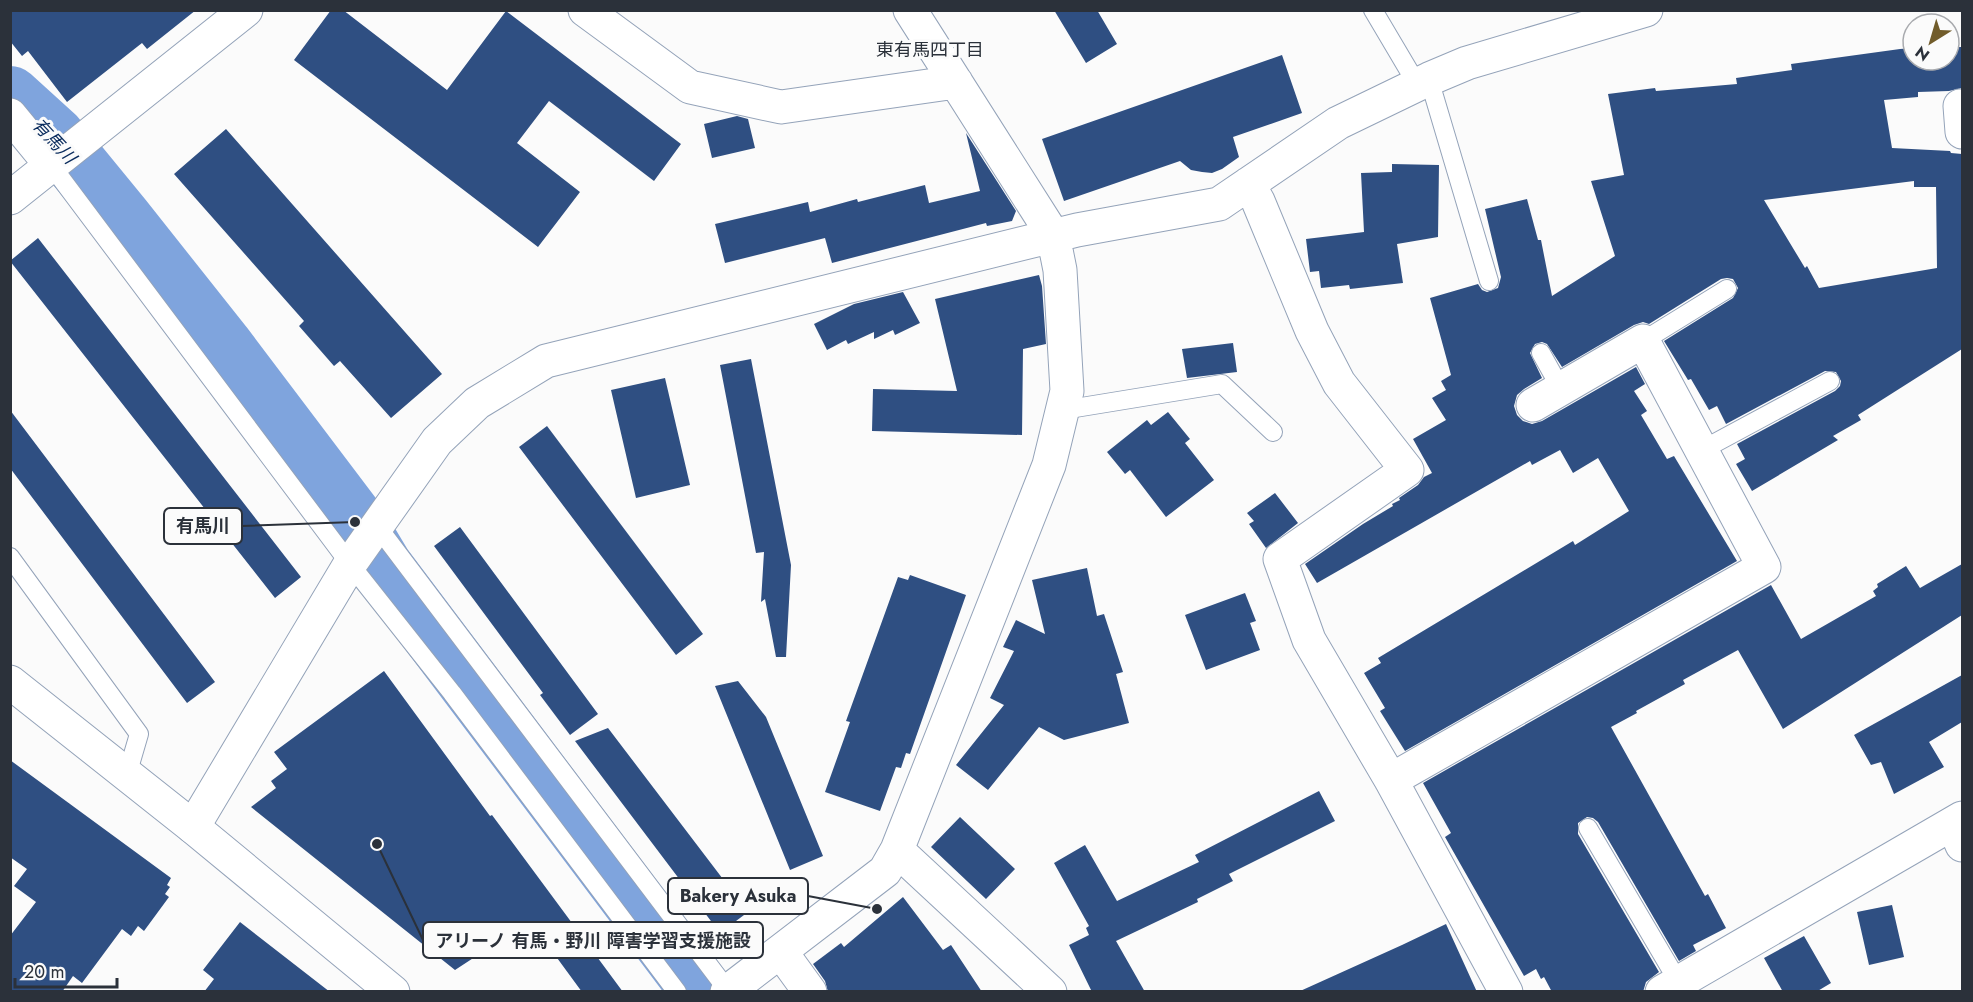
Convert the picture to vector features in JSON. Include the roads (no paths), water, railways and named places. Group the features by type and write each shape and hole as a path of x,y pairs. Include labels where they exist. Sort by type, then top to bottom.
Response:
{"street":[{"path":"10,198 246,10"},
{"path":"585,10 690,87 781,106 956,82"},
{"path":"728,991 885,871 897,850 1049,465 1067,391 1060,270 1053,235 910,10"},
{"path":"193,826 351,563 437,441 477,403 546,361 1053,235 1219,204 1338,123 1423,82 1467,63 1646,10"},
{"path":"10,115 53,164"},
{"path":"1248,184 1258,201 1312,331 1339,383 1407,470 1280,559 1309,640 1391,780 1506,992"},
{"path":"1391,780 1764,567 1643,341 1547,397"},
{"path":"10,682 193,826 393,992"},
{"path":"1671,987 1959,829"},
{"path":"897,850 1050,992"},
{"path":"781,952 810,992"}],"lane":[{"path":"1373,10 1423,82 1489,281"},
{"path":"53,164 351,563 677,992"},
{"path":"1643,341 1727,289"},
{"path":"1541,353 1547,397"},
{"path":"1702,450 1830,381"},
{"path":"1063,410 1222,384 1273,432"},
{"path":"376,527 728,991"},
{"path":"10,557 139,734 127,775"},
{"path":"1588,828 1671,987"}],"waterway":[{"name":"有馬川","path":"10,97 54,137 222,346 355,522 382,567 702,992"}],"place":[{"name":"有馬川","path":"355,522"},
{"name":"アリーノ 有馬・野川 障害学習支援施設","path":"377,844"},
{"name":"Bakery Asuka","path":"877,909"}],"district":[{"name":"東有馬四丁目","path":"930,50"}]}
